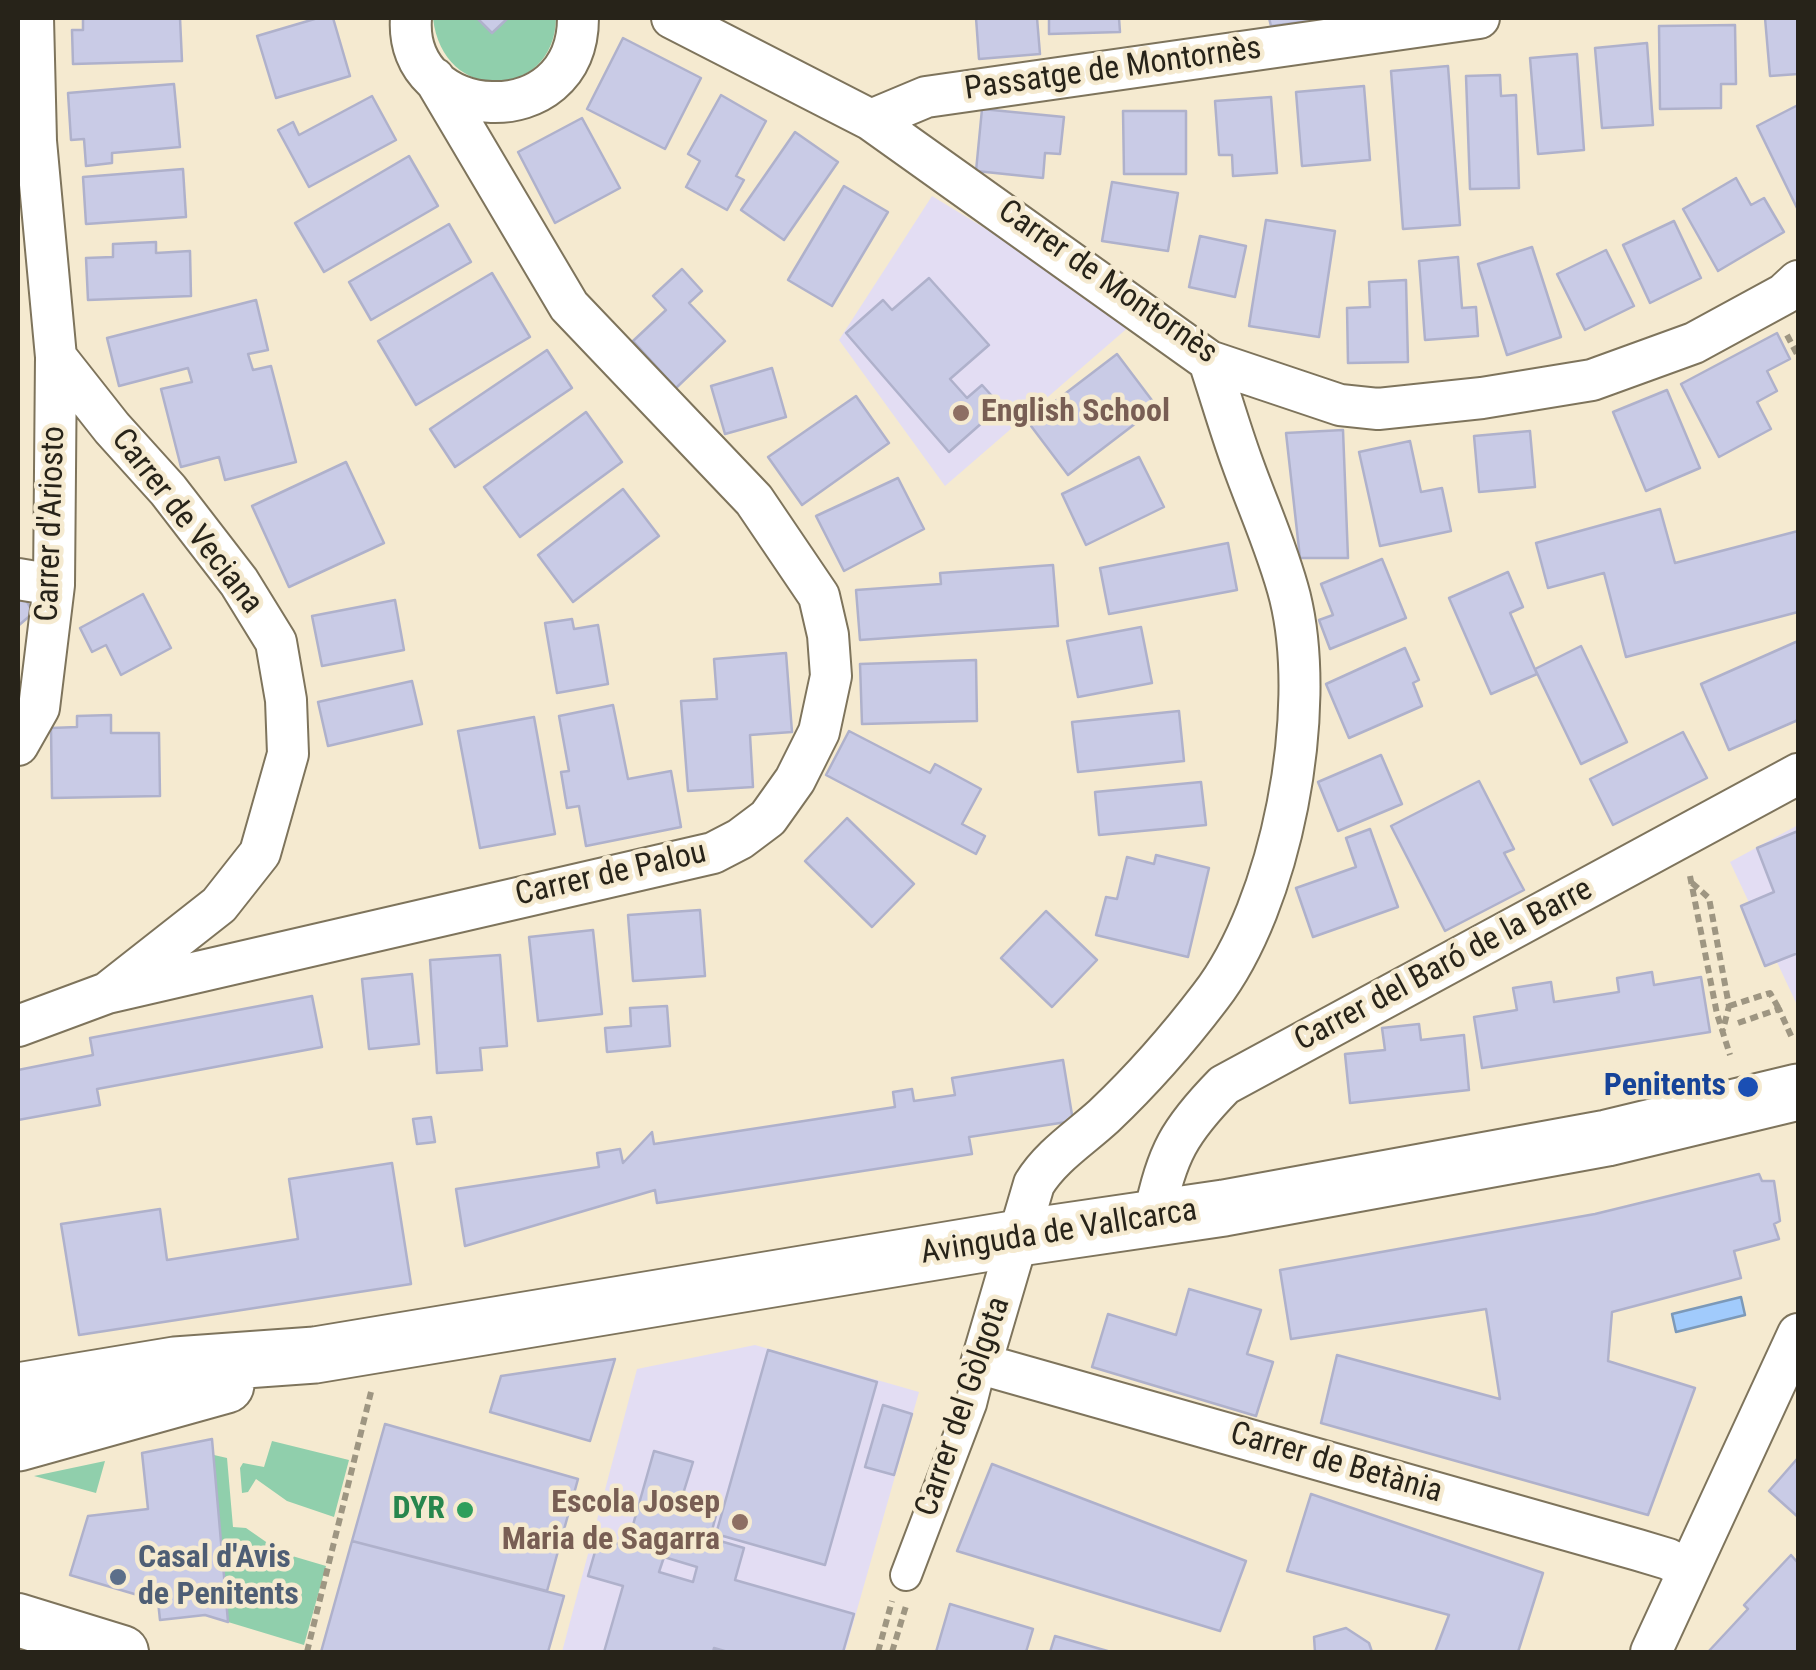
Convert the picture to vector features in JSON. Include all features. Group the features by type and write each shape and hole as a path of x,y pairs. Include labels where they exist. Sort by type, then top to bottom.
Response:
{"main road":[{"name":"Avinguda de Vallcarca","path":"18,1391 175,1365 315,1354 1018,1238 1224,1208 1607,1138 1798,1092"},
{"name":"Avinguda de Vallcarca","path":"18,1443 187,1398 315,1354"}],"street":[{"path":"33,18 26,150 56,357"},
{"name":"Carrer de Palou","path":"107,993 713,854 768,818 795,780 819,732 831,676 828,635 819,596 754,500 569,306 418,54 412,18"},
{"path":"434,78 456,94 481,103 510,102 530,96 568,61 578,18"},
{"name":"Carrer de Montornès","path":"672,18 871,120 1209,361 1340,405 1378,409 1482,398 1592,380 1694,343 1784,294 1798,281"},
{"name":"Passatge de Montornès","path":"871,120 926,97 1479,18"},
{"name":"Carrer de Veciana","path":"18,1026 107,993 219,905 260,853 288,754 286,700 276,642 239,582 168,490 56,357"},
{"name":"Carrer d'Ariosto","path":"18,745 39,708 36,582 56,357"},
{"name":"Carrer del Gòlgota","path":"903,1587 971,1404 1034,1184 1044,1168 1106,1114 1165,1054 1214,992 1252,922 1274,864 1288,804 1297,736 1299,666 1291,600 1209,361"},
{"name":"Carrer del Baró de la Barre","path":"1154,1217 1162,1175 1186,1123 1224,1085 1798,774"},
{"path":"1651,1652 1798,1334"},
{"name":"Carrer de Betània","path":"981,1364 1668,1558 1688,1570"},
{"path":"18,1620 122,1652"}],"path":[{"path":"1689,871 1730,1055"},
{"path":"1692,883 1709,898 1729,1006 1723,1031"},
{"path":"1729,1006 1770,993 1792,1038"},
{"path":"1738,1023 1780,1009"},
{"path":"307,1652 371,1392"},
{"path":"878,1652 903,1587"},
{"path":"892,1652 903,1587"}],"shaded area":[{"name":"English School","path":"932,196 1083,288 1131,325 945,486 839,340"},
{"path":"1798,825 1798,1007 1730,862"},
{"name":"Escola Josep Maria de Sagarra","path":"755,1345 919,1392 845,1652 562,1652 637,1369"}],"green space":[{"path":"433,18 556,18 551,45 538,65 519,77 498,82 476,78 456,67 441,47"},
{"path":"272,1441 349,1460 334,1517 287,1501 256,1479 248,1492 242,1493 240,1468 243,1463 264,1467"},
{"path":"214,1455 227,1458 233,1527 246,1528 282,1553 326,1566 304,1645 228,1622"},
{"path":"105,1461 96,1493 34,1476"}],"water":[{"path":"1741,1297 1745,1315 1676,1332 1672,1314"}],"building":[{"path":"83,18 180,18 182,61 73,64 72,30 83,30"},
{"path":"318,18 333,18 350,76 276,98 257,36"},
{"path":"477,18 508,18 492,33"},
{"path":"976,18 1037,18 1040,54 979,59"},
{"path":"1049,18 1119,18 1120,32 1049,34"},
{"path":"1269,18 1333,18 1271,26"},
{"path":"1765,18 1798,18 1798,74 1770,76"},
{"path":"1735,25 1736,84 1721,84 1721,108 1660,109 1659,26"},
{"path":"623,38 701,78 665,149 587,109"},
{"path":"1647,43 1653,125 1602,128 1595,48"},
{"path":"1577,54 1584,150 1538,154 1530,58"},
{"path":"1448,66 1460,225 1403,229 1391,71"},
{"path":"1500,75 1501,96 1516,95 1519,188 1470,189 1466,76"},
{"path":"174,84 180,147 112,153 112,163 86,166 84,139 71,140 68,93"},
{"path":"1364,86 1370,160 1302,166 1296,92"},
{"path":"721,95 766,121 736,176 744,180 727,210 686,187 700,161 688,154"},
{"path":"372,96 396,140 309,187 278,130 293,122 299,135"},
{"path":"1271,97 1277,173 1233,176 1232,155 1219,155 1215,101"},
{"path":"1798,105 1798,210 1757,126"},
{"path":"982,109 1064,117 1060,154 1045,153 1043,178 976,171"},
{"path":"1123,111 1186,111 1186,174 1124,174"},
{"path":"582,118 620,188 555,223 518,152"},
{"path":"795,132 838,162 784,240 741,210"},
{"path":"409,156 438,206 324,272 295,223"},
{"path":"183,169 186,217 86,224 83,177"},
{"path":"1736,178 1751,205 1764,198 1784,232 1718,271 1683,209"},
{"path":"1112,182 1178,193 1168,251 1102,241"},
{"path":"844,186 888,212 832,306 788,280"},
{"path":"1266,220 1335,231 1319,337 1249,326"},
{"path":"1674,221 1701,278 1650,303 1623,245"},
{"path":"449,224 471,262 371,320 349,282"},
{"path":"1200,236 1246,246 1235,297 1189,287"},
{"path":"156,242 156,253 190,251 191,296 88,300 86,258 113,257 113,244"},
{"path":"1532,247 1561,337 1507,355 1478,264"},
{"path":"1606,250 1634,306 1585,330 1557,274"},
{"path":"1458,257 1462,308 1476,307 1478,336 1425,340 1419,261"},
{"path":"682,269 702,291 689,303 725,341 676,388 633,341 666,310 653,296"},
{"path":"492,273 530,337 416,405 378,341"},
{"path":"929,278 989,345 950,379 967,398 982,385 1001,406 949,452 846,333 883,300 892,310"},
{"path":"1406,280 1408,362 1348,363 1347,308 1370,307 1369,282"},
{"path":"256,300 268,350 248,354 253,370 271,366 296,462 225,480 219,457 181,467 161,389 192,382 188,368 119,386 107,338"},
{"path":"1777,333 1790,359 1767,371 1777,391 1757,402 1771,429 1719,457 1681,384"},
{"path":"547,350 572,388 455,467 430,429"},
{"path":"1117,354 1157,407 1068,475 1028,422"},
{"path":"772,368 786,417 725,434 711,386"},
{"path":"1667,390 1700,468 1646,491 1613,412"},
{"path":"856,396 889,443 802,505 768,457"},
{"path":"586,412 622,462 520,537 484,487"},
{"path":"1343,430 1348,558 1300,558 1286,433"},
{"path":"1530,431 1535,487 1479,492 1474,436"},
{"path":"1410,441 1421,492 1442,488 1451,531 1380,546 1359,452"},
{"path":"1139,457 1164,507 1086,545 1062,494"},
{"path":"346,462 384,543 289,587 252,506"},
{"path":"898,478 924,529 844,571 816,516"},
{"path":"623,489 659,536 573,602 538,555"},
{"path":"1660,509 1675,563 1798,531 1798,612 1626,657 1604,573 1548,588 1536,543"},
{"path":"1228,543 1237,590 1109,614 1100,568"},
{"path":"1382,559 1406,618 1330,649 1319,620 1333,615 1321,584"},
{"path":"1053,565 1058,626 860,640 856,590 941,584 940,573"},
{"path":"1508,572 1523,607 1510,613 1537,674 1491,694 1449,598"},
{"path":"143,594 171,648 121,675 106,645 92,652 80,628"},
{"path":"24,596 33,613 18,626 18,602"},
{"path":"395,600 404,650 322,666 312,616"},
{"path":"572,619 574,629 598,625 608,684 557,693 545,623"},
{"path":"1141,627 1152,683 1078,697 1067,641"},
{"path":"1798,641 1798,720 1729,750 1701,684"},
{"path":"1581,646 1627,742 1581,764 1535,669"},
{"path":"1405,648 1419,680 1413,683 1422,706 1349,738 1326,684"},
{"path":"786,653 792,732 750,735 753,787 688,791 681,701 717,699 714,659"},
{"path":"976,660 977,721 862,724 860,664"},
{"path":"412,681 422,724 328,746 318,702"},
{"path":"613,705 628,779 671,771 681,827 586,846 579,806 567,808 561,772 569,771 559,716"},
{"path":"1179,711 1184,761 1078,772 1072,722"},
{"path":"111,715 111,733 159,733 160,796 52,798 51,728 77,727 77,716"},
{"path":"534,717 555,834 480,848 458,731"},
{"path":"849,731 930,773 935,764 981,789 962,824 985,836 976,854 826,775"},
{"path":"1683,732 1707,778 1613,825 1590,779"},
{"path":"1381,755 1402,804 1338,831 1318,782"},
{"path":"1479,781 1514,849 1504,853 1524,890 1445,931 1391,826"},
{"path":"1201,782 1206,825 1099,835 1095,792"},
{"path":"847,818 914,884 872,927 805,861"},
{"path":"1370,829 1398,907 1313,937 1296,888 1356,867 1346,838"},
{"path":"1798,831 1798,953 1765,966 1741,906 1774,892 1757,848"},
{"path":"1156,855 1209,868 1188,957 1096,935 1106,897 1117,899 1127,857 1154,864"},
{"path":"700,910 705,976 633,981 628,915"},
{"path":"1046,911 1097,960 1052,1007 1001,958"},
{"path":"593,930 602,1014 538,1021 529,937"},
{"path":"500,955 507,1046 480,1048 482,1070 437,1073 430,960"},
{"path":"1652,972 1654,985 1701,977 1710,1032 1482,1068 1474,1017 1517,1010 1513,988 1551,982 1554,1002 1619,992 1617,978"},
{"path":"412,974 419,1044 369,1049 362,979"},
{"path":"312,996 322,1047 97,1089 100,1105 18,1120 18,1070 93,1055 90,1038"},
{"path":"667,1006 670,1046 607,1052 605,1028 631,1026 630,1008"},
{"path":"1419,1024 1421,1040 1464,1035 1469,1090 1350,1103 1345,1054 1385,1050 1382,1028"},
{"path":"1063,1060 1073,1121 969,1137 972,1154 657,1203 655,1190 465,1246 456,1189 599,1167 597,1153 620,1149 623,1163 652,1132 654,1144 895,1107 893,1092 912,1089 914,1101 955,1095 952,1078"},
{"path":"431,1117 435,1142 417,1144 413,1119"},
{"path":"392,1163 411,1284 79,1335 61,1224 160,1209 167,1260 298,1239 289,1179"},
{"path":"1759,1174 1762,1181 1774,1181 1780,1221 1774,1224 1779,1239 1734,1251 1741,1278 1612,1312 1608,1361 1695,1388 1648,1515 1321,1423 1337,1355 1500,1399 1486,1309 1291,1339 1280,1270 1595,1214"},
{"path":"1189,1289 1261,1310 1247,1354 1273,1362 1256,1416 1092,1367 1108,1314 1176,1335"},
{"path":"768,1350 877,1382 825,1565 716,1534"},
{"path":"615,1359 590,1441 490,1412 501,1376"},
{"path":"883,1405 912,1414 894,1475 865,1467"},
{"name":"DYR","path":"385,1424 578,1479 547,1591 352,1541"},
{"path":"212,1439 228,1622 205,1615 160,1620 158,1601 70,1575 88,1516 148,1509 142,1453"},
{"path":"654,1451 693,1462 683,1494 719,1504 710,1538 744,1548 735,1580 854,1614 843,1652 728,1652 714,1648 713,1652 604,1652 623,1586 588,1576 599,1538 627,1546","holes":["664,1557 697,1567 693,1582 659,1572"]},
{"path":"1798,1460 1798,1517 1769,1491"},
{"path":"992,1464 1246,1561 1220,1631 957,1551"},
{"path":"1311,1494 1543,1573 1518,1652 1435,1652 1449,1615 1287,1571"},
{"path":"352,1541 564,1596 548,1652 321,1652"},
{"path":"1791,1555 1798,1563 1798,1652 1708,1652 1748,1609 1744,1605"},
{"path":"950,1604 1033,1629 1026,1652 936,1652"},
{"path":"1346,1628 1369,1643 1372,1652 1315,1652 1314,1637"},
{"path":"1055,1636 1111,1652 1050,1652"}],"place":[{"name":"English School","path":"961,413"},
{"name":"Penitents","path":"1748,1087"},
{"name":"DYR","path":"465,1510"},
{"name":"Escola Josep Maria de Sagarra","path":"740,1522"},
{"name":"Casal d'Avis de Penitents","path":"118,1577"}]}
